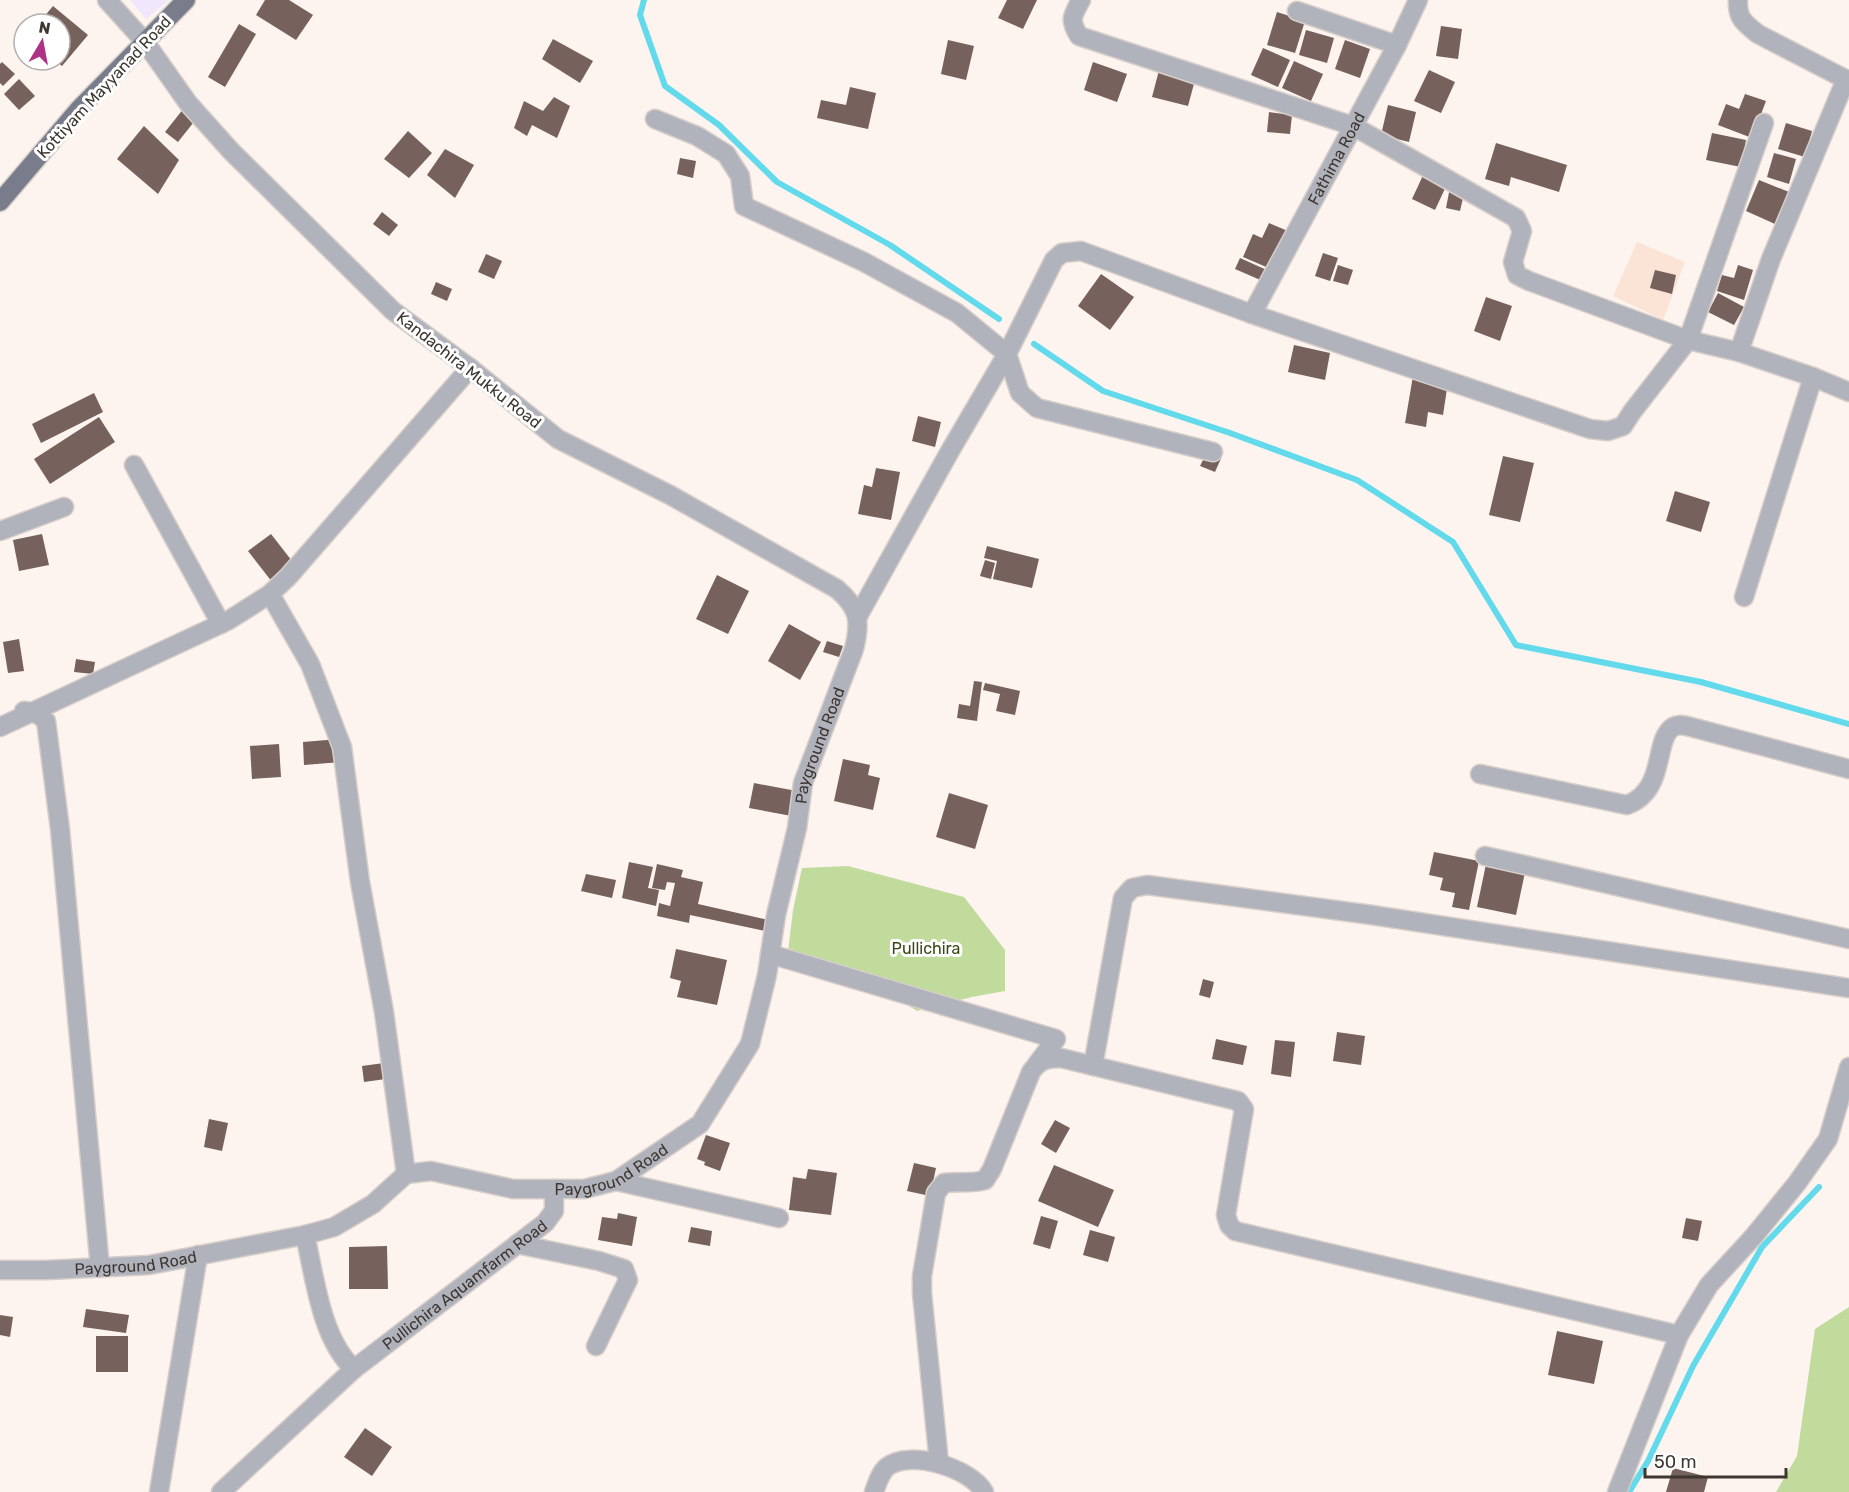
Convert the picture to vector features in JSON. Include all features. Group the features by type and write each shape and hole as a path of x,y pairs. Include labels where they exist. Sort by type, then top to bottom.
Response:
{"main road":[{"name":"Kottiyam Mayyanad Road","path":"0,202 79,109 186,0"}],"street":[{"name":"Kandachira Mukku Road","path":"107,0 145,42 188,103 231,151 393,311 470,368 558,439 670,495 837,589 848,598 858,616"},
{"path":"1081,0 1072,15 1072,25 1079,36 1353,126 1516,218 1522,231 1513,262 1517,274 1546,288 1688,340 1739,352 1849,392"},
{"name":"Fathima Road","path":"1252,314 1397,45 1418,0"},
{"path":"1737,0 1737,14 1758,34 1847,80 1771,259 1739,352"},
{"path":"1297,11 1397,45"},
{"path":"654,119 697,136 726,154 740,176 744,206 864,262 957,313 1007,354 1020,393 1037,408 1213,452"},
{"path":"858,616 944,461 1007,354 1054,260 1062,253 1081,251 1252,314 1590,429 1608,431 1623,426 1688,340 1764,123"},
{"path":"0,727 221,624 270,594 288,577 470,368"},
{"path":"1744,597 1813,377"},
{"path":"134,465 221,624"},
{"path":"0,531 64,507"},
{"path":"270,594 310,664 342,747 360,882 384,1012 406,1174"},
{"name":"Payground Road","path":"0,1270 100,1268 149,1264 305,1235 334,1227 373,1204 406,1174 430,1171 513,1189 584,1189 616,1181 700,1124 750,1044 767,975 776,915 797,828 803,783 854,649 859,631 858,616"},
{"path":"0,718 23,711 33,711 46,721 60,829 100,1268"},
{"path":"1480,774 1627,805 1635,802 1648,790 1665,738 1671,728 1678,725 1849,769"},
{"path":"1485,855 1849,939"},
{"path":"1093,1066 1123,898 1132,888 1147,885 1372,915 1849,988"},
{"path":"770,954 1056,1039 1031,1072 992,1169 985,1180 973,1183 957,1181 944,1183 936,1193 922,1276 922,1293 939,1463"},
{"path":"1037,1064 1047,1058 1061,1058 1238,1101 1244,1109 1226,1215 1228,1225 1235,1231 1679,1335"},
{"path":"1617,1492 1679,1335 1709,1285 1754,1236 1797,1183 1828,1139 1849,1068"},
{"path":"616,1181 779,1218"},
{"name":"Pullichira Aquamfarm Road","path":"221,1492 354,1369 545,1223 554,1211 554,1189"},
{"path":"305,1235 328,1333 343,1359 354,1369"},
{"path":"517,1244 599,1261 624,1269 628,1280 596,1346"},
{"path":"159,1492 198,1255"},
{"path":"874,1492 879,1478 888,1467 906,1460 939,1463 967,1476 980,1485 984,1492"}],"shaded area":[{"path":"130,0 169,0 146,19"},
{"path":"1637,242 1685,262 1663,320 1613,296"}],"green space":[{"name":"Pullichira","path":"848,866 964,897 1005,950 1005,991 917,1011 885,991 788,952 793,910 802,868"},
{"path":"1849,1307 1849,1492 1776,1492 1797,1456 1815,1329"}],"building":[{"path":"265,0 289,0 313,15 296,40 256,15"},
{"path":"1007,0 1037,0 1023,29 998,18"},
{"path":"53,6 60,12 48,12"},
{"path":"1277,12 1305,21 1295,53 1267,45"},
{"path":"72,22 88,35 72,54"},
{"path":"239,24 256,34 225,87 208,77"},
{"path":"1441,26 1462,29 1458,59 1436,56"},
{"path":"1306,30 1334,38 1327,63 1299,55"},
{"path":"553,39 593,61 580,83 542,59"},
{"path":"948,40 974,46 966,80 941,74"},
{"path":"1345,40 1370,49 1360,78 1335,69"},
{"path":"1263,48 1290,60 1278,87 1251,75"},
{"path":"1163,55 1199,65 1188,106 1152,97"},
{"path":"1294,61 1323,74 1311,101 1282,88"},
{"path":"2,62 15,74 3,86 0,83 0,64"},
{"path":"1093,62 1127,74 1117,102 1084,90"},
{"path":"1429,70 1455,82 1441,113 1414,101"},
{"path":"19,79 35,96 19,110 4,94"},
{"path":"850,87 876,93 868,129 817,118 821,100 846,105"},
{"path":"1745,94 1766,101 1752,138 1718,125 1726,104 1739,109"},
{"path":"554,97 570,106 557,138 532,125 527,136 514,128 524,101 543,111"},
{"path":"1388,105 1416,112 1409,142 1381,135"},
{"path":"184,108 197,118 178,142 165,132"},
{"path":"1269,112 1292,115 1290,134 1267,132"},
{"path":"1786,123 1812,131 1805,157 1778,149"},
{"path":"144,126 179,160 158,194 117,159"},
{"path":"408,131 432,153 409,178 384,159"},
{"path":"1712,133 1746,140 1741,167 1706,160"},
{"path":"1496,143 1567,165 1559,192 1511,177 1509,186 1485,179"},
{"path":"445,149 474,165 455,198 427,175"},
{"path":"1774,153 1796,159 1789,184 1767,177"},
{"path":"680,158 696,161 693,178 677,174"},
{"path":"1426,169 1449,180 1435,210 1412,199"},
{"path":"1759,180 1789,192 1775,224 1746,211"},
{"path":"1451,182 1466,185 1460,211 1446,208"},
{"path":"382,212 398,225 389,236 373,224"},
{"path":"1269,223 1295,234 1278,272 1243,257 1253,234 1262,238"},
{"path":"1323,253 1338,258 1330,281 1315,276"},
{"path":"486,254 502,261 494,279 478,272"},
{"path":"1240,258 1269,271 1265,282 1235,269"},
{"path":"1338,265 1353,270 1348,285 1333,281"},
{"path":"1738,265 1753,270 1744,300 1717,291 1722,275 1734,278"},
{"path":"1655,270 1676,275 1672,294 1650,288"},
{"path":"1101,274 1134,297 1110,330 1078,306"},
{"path":"436,282 452,289 447,301 431,294"},
{"path":"1718,293 1744,307 1734,325 1708,312"},
{"path":"1486,297 1512,306 1500,341 1474,331"},
{"path":"1294,345 1330,353 1325,380 1288,372"},
{"path":"1413,376 1448,382 1443,415 1428,412 1426,427 1405,423"},
{"path":"94,393 103,412 41,443 32,424"},
{"path":"918,416 941,422 935,447 912,441"},
{"path":"99,417 115,442 50,484 34,459"},
{"path":"1208,450 1222,456 1215,472 1200,466"},
{"path":"1503,456 1534,463 1520,522 1489,515"},
{"path":"876,468 900,472 891,520 858,514 864,485 872,487"},
{"path":"1675,491 1710,502 1701,532 1666,521"},
{"path":"42,534 49,565 19,571 13,540"},
{"path":"271,534 299,570 276,587 248,551"},
{"path":"987,546 1039,559 1032,588 993,579 997,561 984,558"},
{"path":"985,560 995,563 991,579 980,576"},
{"path":"717,575 749,591 728,634 696,619"},
{"path":"789,624 821,642 800,680 768,661"},
{"path":"19,639 24,671 8,673 3,642"},
{"path":"827,641 843,646 839,657 823,652"},
{"path":"76,659 95,662 93,674 74,672"},
{"path":"974,681 982,682 977,721 957,718 959,704 970,706"},
{"path":"985,683 1020,691 1015,715 996,711 1000,694 983,690"},
{"path":"339,739 341,762 304,765 303,742"},
{"path":"279,744 281,777 252,779 250,746"},
{"path":"843,759 870,765 868,775 880,778 873,810 834,801"},
{"path":"754,783 802,792 797,817 749,808"},
{"path":"949,793 988,805 975,849 936,837"},
{"path":"1489,850 1528,858 1516,915 1477,907"},
{"path":"1434,852 1479,861 1469,910 1452,907 1455,893 1440,890 1443,878 1429,875"},
{"path":"629,862 653,867 648,888 659,890 656,906 622,898"},
{"path":"657,864 683,870 681,877 703,882 698,904 773,921 770,932 690,915 689,923 657,916 659,903 670,906 675,883 667,882 665,890 652,888"},
{"path":"586,874 616,880 612,898 581,891"},
{"path":"676,949 727,960 717,1005 677,997 681,981 670,978"},
{"path":"1203,979 1214,982 1210,998 1199,995"},
{"path":"1337,1032 1365,1036 1361,1065 1333,1061"},
{"path":"1216,1039 1247,1046 1243,1065 1212,1059"},
{"path":"1275,1040 1295,1042 1291,1077 1271,1074"},
{"path":"391,1062 393,1078 364,1082 362,1066"},
{"path":"209,1119 228,1123 222,1151 204,1147"},
{"path":"1055,1120 1070,1128 1056,1153 1041,1144"},
{"path":"706,1135 730,1143 720,1171 704,1165 705,1162 697,1159"},
{"path":"914,1163 936,1168 930,1196 907,1191"},
{"path":"1054,1165 1114,1190 1098,1227 1038,1201"},
{"path":"808,1169 837,1173 831,1215 789,1210 793,1177 806,1179"},
{"path":"618,1213 637,1217 632,1246 598,1240 602,1217 617,1219"},
{"path":"1041,1216 1058,1221 1050,1249 1033,1244"},
{"path":"1686,1218 1702,1221 1698,1241 1682,1238"},
{"path":"691,1227 712,1231 710,1246 688,1242"},
{"path":"1090,1230 1115,1237 1108,1262 1083,1255"},
{"path":"387,1246 388,1289 349,1289 349,1247"},
{"path":"86,1309 129,1315 126,1333 83,1327"},
{"path":"0,1315 13,1317 10,1337 0,1335"},
{"path":"1557,1331 1603,1341 1594,1384 1548,1375"},
{"path":"96,1336 128,1336 128,1372 96,1372"},
{"path":"365,1428 392,1447 372,1476 344,1457"},
{"path":"1673,1468 1708,1477 1704,1492 1666,1492"}],"waterway":[{"path":"644,0 640,15 665,86 719,125 777,182 890,245 999,319"},
{"path":"1034,344 1103,391 1230,433 1357,480 1453,542 1516,645 1701,682 1849,724"},
{"path":"1629,1492 1648,1461 1693,1366 1762,1247 1819,1187"}]}
